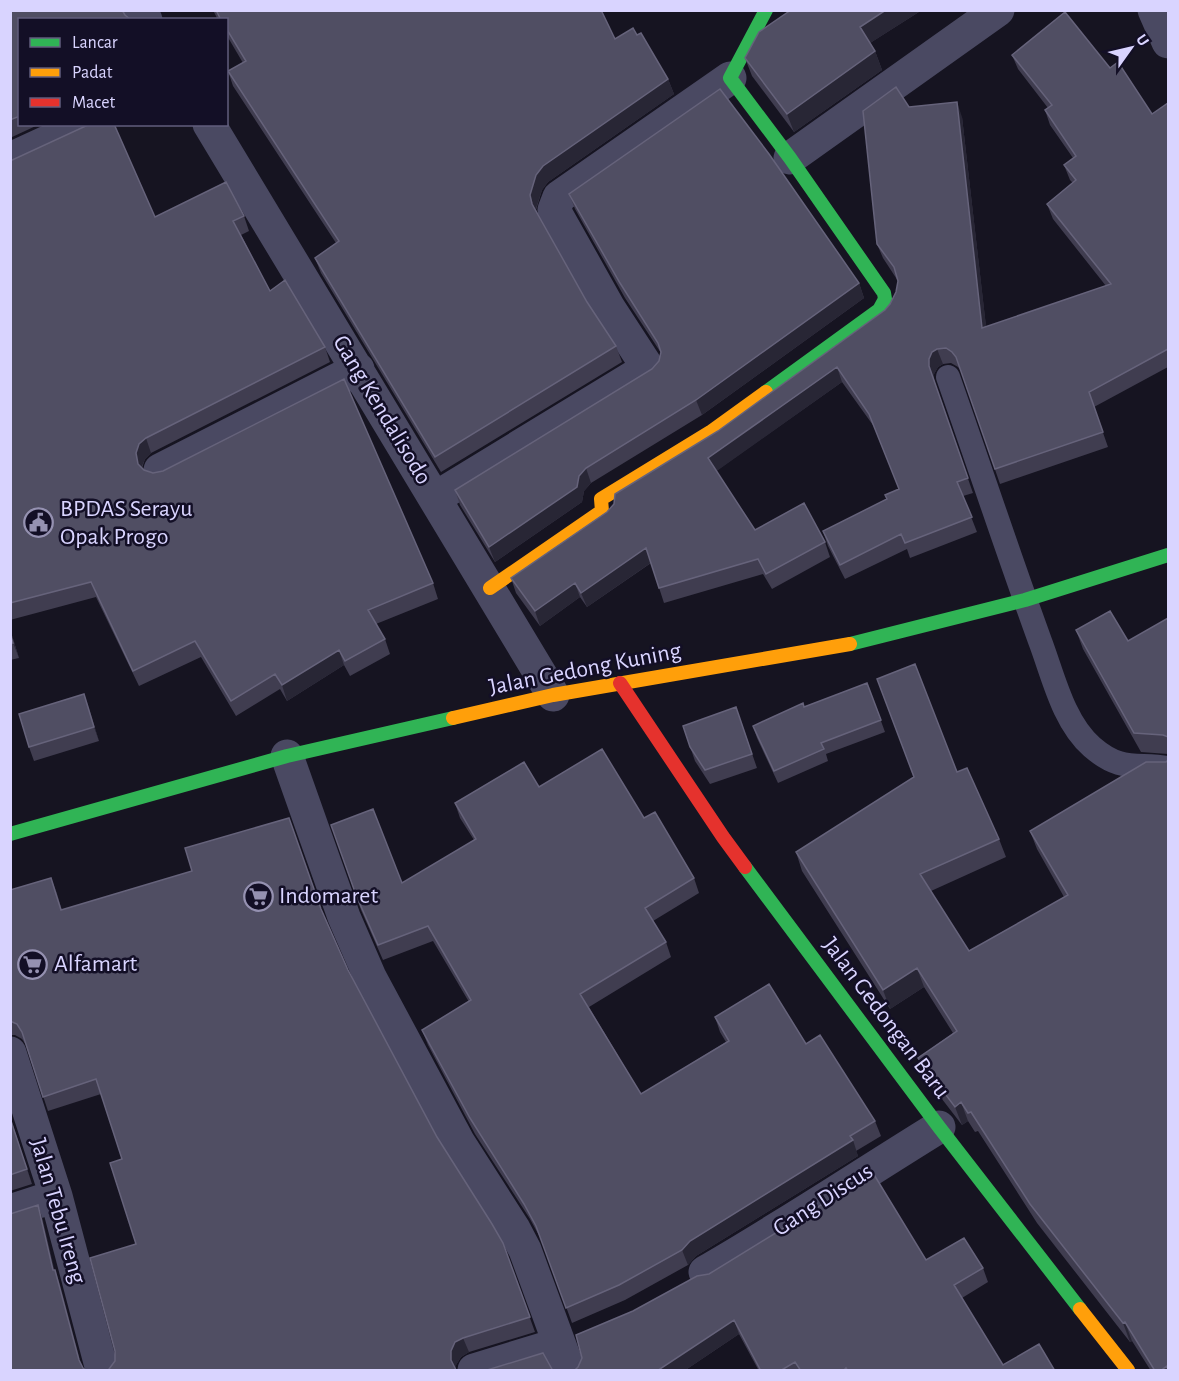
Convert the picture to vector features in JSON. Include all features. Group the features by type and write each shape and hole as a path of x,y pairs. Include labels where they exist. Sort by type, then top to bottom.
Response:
{"street":[{"path":"435,498 648,368 609,308 554,210 559,197 730,78 766,10"},
{"path":"790,158 998,10"},
{"path":"1154,10 1168,42"},
{"path":"490,588 602,512 601,500 712,430 879,310 884,304 884,293 790,158 730,78"},
{"path":"10,159 82,126"},
{"name":"Gang Kendalisodo","path":"210,126 553,695"},
{"path":"160,470 358,369"},
{"name":"Jalan Gedong Kuning","path":"10,834 287,756 553,695 843,646 1025,600 1168,555"},
{"name":"Jalan Gedongan Baru","path":"620,683 723,837 939,1127 1128,1371"},
{"path":"287,756 340,906 370,977 459,1143 514,1229 569,1350 474,1371"},
{"name":"Jalan Tebu Ireng","path":"10,1053 56,1196 102,1371"},
{"name":"Gang Discus","path":"696,1277 762,1239 939,1127"},
{"path":"10,1211 56,1196"}],"lane":[{"path":"948,377 1025,600 1069,717 1090,745 1108,760 1131,767 1168,768"}],"building":[{"path":"10,10 122,10 129,18 18,18 18,117 10,120"},
{"path":"216,10 601,10 615,39 633,28 637,35 641,33 668,79 543,166 536,175 530,195 532,204 587,302 616,346 435,457 315,258 339,241 228,71 246,61 228,31 228,18 220,18"},
{"path":"791,10 886,10 860,27 875,51 787,114 745,58 759,32"},
{"path":"1065,12 1110,68 1118,62 1152,114 1168,103 1168,349 1089,392 1103,432 995,469 956,357 946,348 937,349 932,352 929,366 968,478 957,482 972,517 905,543 901,534 840,565 823,531 887,499 885,495 899,489 869,414 837,367 708,458 755,530 804,503 825,542 766,574 758,559 659,588 646,548 581,593 575,583 535,611 511,578 607,512 614,504 615,494 718,431 885,310 890,304 898,281 894,267 877,244 863,111 896,87 909,107 957,102 982,328 1111,284 1047,204 1076,180 1064,165 1076,156 1045,110 1052,105 1012,55"},
{"path":"720,89 769,154 859,283 696,400 586,468 579,476 577,487 489,547 455,490 652,369 659,361 661,352 658,343 620,283 569,194"},
{"path":"86,126 115,126 155,217 226,182 244,216 233,221 270,291 285,280 325,347 146,438 139,444 136,453 138,464 144,470 153,473 163,471 344,379 433,583 368,610 385,639 345,661 339,650 282,685 275,674 231,701 195,641 133,671 91,582 10,603 10,161"},
{"path":"1110,611 1128,641 1168,618 1168,737 1134,733 1076,630"},
{"path":"915,664 957,772 967,768 999,839 920,874 969,951 1068,895 1030,831 1146,762 1166,762 1168,760 1168,1369 1167,1366 1160,1371 1155,1371 1125,1322 1123,1323 1030,1204 971,1112 968,1113 961,1102 955,1107 918,1058 957,1031 917,968 883,990 796,852 914,777 877,679"},
{"path":"867,683 881,720 821,743 824,749 774,771 753,726 803,703 804,707"},
{"path":"84,694 94,727 29,747 19,714"},
{"path":"736,707 752,754 705,770 690,747 683,726"},
{"path":"602,749 644,818 655,812 694,878 645,908 666,942 580,994 641,1094 729,1041 715,1017 769,984 806,1044 820,1035 875,1121 850,1136 853,1140 690,1241 682,1250 619,1285 566,1308 536,1226 470,1118 422,1030 471,1000 428,926 378,945 356,895 331,825 373,809 402,883 476,839 455,803 524,762 539,787"},
{"path":"289,818 321,909 348,970 437,1137 503,1243 530,1317 455,1342 451,1351 451,1360 458,1371 107,1371 115,1361 115,1351 90,1258 136,1244 110,1163 122,1159 96,1079 43,1097 22,1032 17,1024 10,1021 10,890 51,878 61,910 192,871 185,848"},
{"path":"10,1118 27,1169 10,1175"},
{"path":"873,1173 926,1260 964,1238 983,1268 954,1285 1003,1365 1039,1344 1055,1371 848,1371 846,1368 843,1371 801,1371 795,1362 780,1371 761,1371 734,1320 657,1371 574,1371 582,1358 576,1335 633,1311 697,1276 709,1274"},
{"path":"38,1205 53,1270 55,1270 79,1360 87,1371 10,1371 10,1214"},
{"path":"543,1353 553,1371 484,1371"}],"traffic: fast":[{"path":"766,10 730,78 790,158 884,293 885,299 879,310 766,392"},
{"path":"850,644 1025,600 1168,555"},
{"path":"10,834 287,756 453,718"},
{"path":"745,867 939,1127 1080,1309"}],"traffic: slow":[{"path":"490,588 602,511 601,499 712,431 766,392"},
{"path":"453,718 553,695 850,644"},
{"path":"1080,1309 1128,1370"}],"traffic: jam":[{"path":"620,683 745,867"}],"place":[{"name":"BPDAS Serayu Opak Progo","path":"39,523"},
{"name":"Indomaret","path":"258,896"},
{"name":"Alfamart","path":"33,964"}]}
